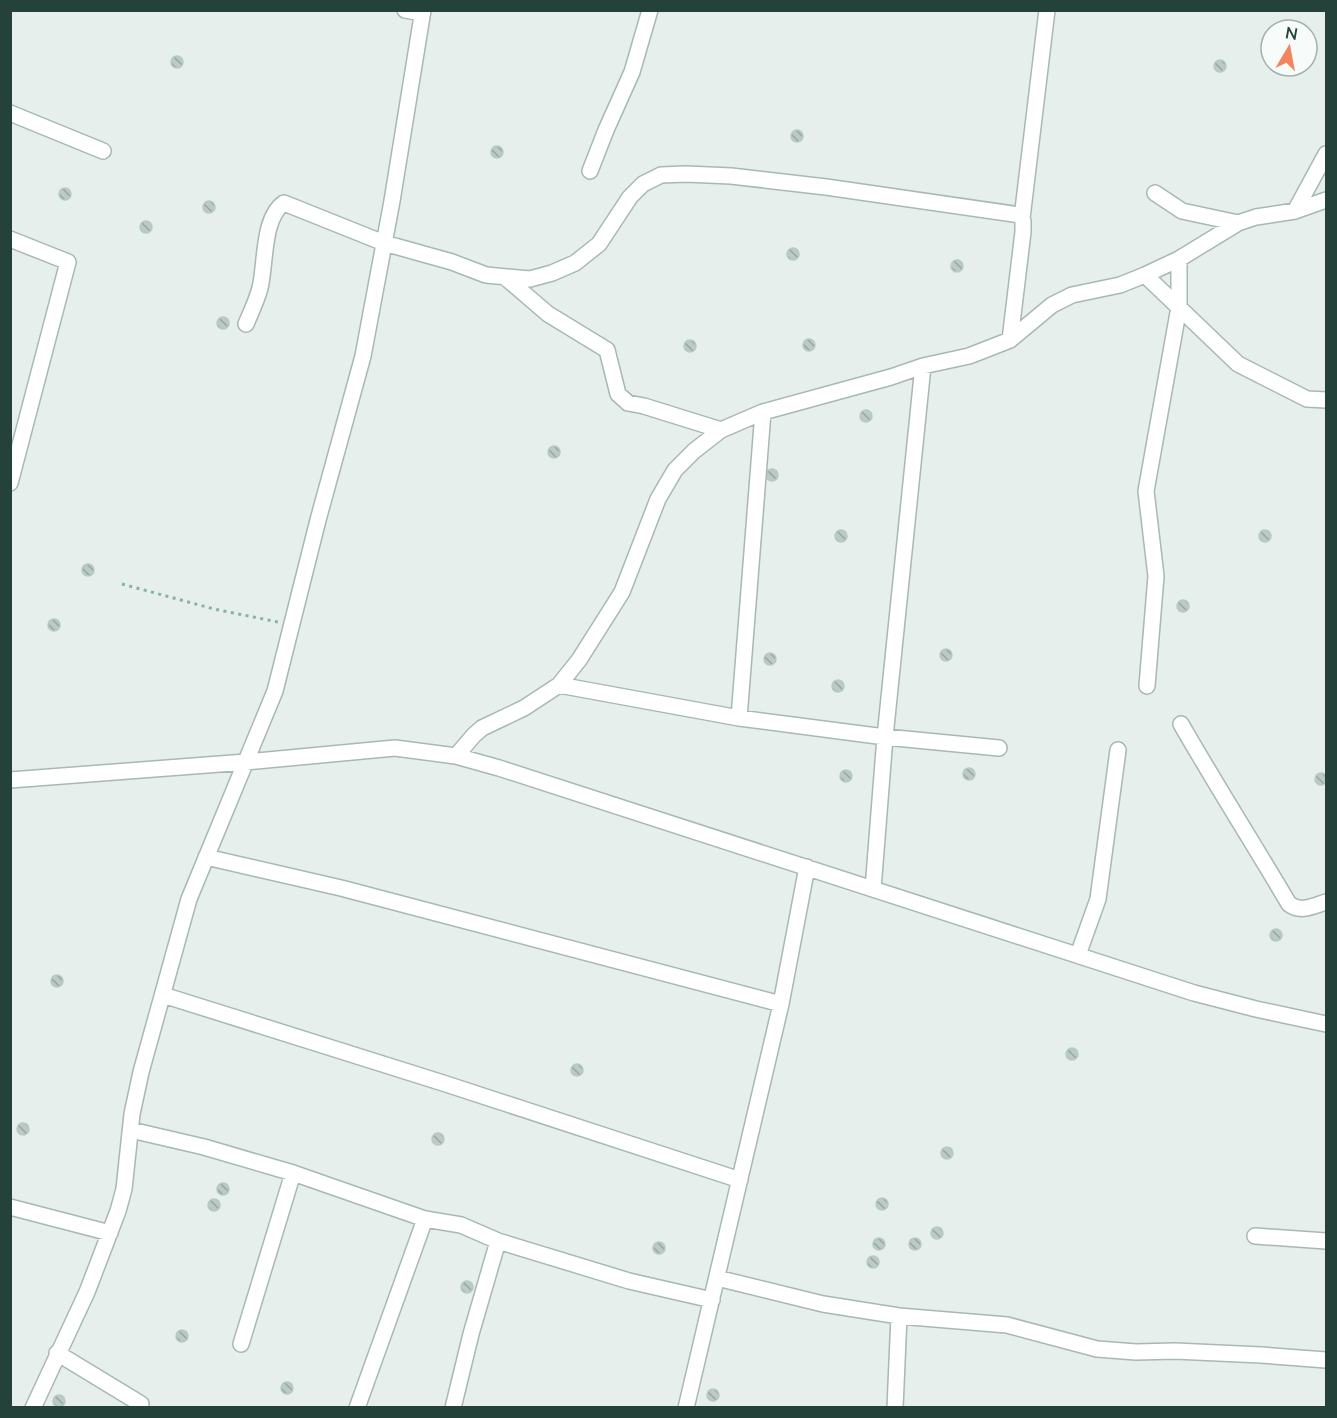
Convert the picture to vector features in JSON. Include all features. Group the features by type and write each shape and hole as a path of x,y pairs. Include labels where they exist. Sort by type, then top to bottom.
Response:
{"street":[{"path":"33,1407 87,1292 110,1233 124,1189 132,1114 141,1072 189,899 275,691 318,520 363,356 423,12 405,10"},
{"path":"590,171 632,72 650,10"},
{"path":"1010,340 1047,10"},
{"path":"10,113 103,151"},
{"path":"1295,211 1326,154"},
{"path":"246,324 260,289 270,223 278,208 284,203 384,243 452,262 486,275 530,279 575,263 599,244 630,197 643,184 661,175 731,176 826,187 1014,213 1022,218"},
{"path":"1155,193 1182,212 1238,223"},
{"path":"456,756 483,728 524,708 559,685 579,660 622,592 658,500 675,470 694,451 721,430 763,412 923,366 969,356 1010,340 1052,304 1072,295 1119,285 1145,275 1179,259 1238,223 1256,217 1295,211 1326,200"},
{"path":"10,239 68,262 10,483"},
{"path":"1147,686 1156,576 1146,491 1179,307 1179,259"},
{"path":"1145,275 1238,364 1307,399 1326,400"},
{"path":"506,278 548,314 607,350 618,394 628,403 721,430"},
{"path":"873,889 885,737 923,366"},
{"path":"739,718 763,412"},
{"path":"559,685 739,718 885,737 999,748"},
{"path":"1181,724 1289,904 1295,908 1304,909 1326,902"},
{"path":"10,780 395,748 456,756 1194,993 1326,1024"},
{"path":"1078,955 1098,900 1118,750"},
{"path":"206,857 341,888 781,1004"},
{"path":"686,1407 781,1004 807,867"},
{"path":"163,994 740,1180"},
{"path":"131,1130 204,1147 293,1173 425,1219 461,1225 498,1241 629,1281 712,1300"},
{"path":"241,1344 293,1173"},
{"path":"10,1207 110,1233"},
{"path":"357,1407 425,1219"},
{"path":"1255,1236 1326,1241"},
{"path":"453,1407 498,1241"},
{"path":"717,1278 823,1304 899,1316 1006,1325 1097,1349 1251,1354 1326,1360"},
{"path":"895,1407 899,1316"},
{"path":"57,1353 141,1404"}],"path":[{"path":"122,584 214,609 292,625"}],"building":[{"path":"179,56 183,62 179,68 175,68 171,60"},
{"path":"1222,60 1226,66 1222,72 1218,72 1214,64"},
{"path":"799,130 803,136 799,142 795,142 791,134"},
{"path":"499,146 503,152 499,158 495,158 491,150"},
{"path":"67,188 71,194 67,200 63,200 59,192"},
{"path":"211,201 215,207 211,213 207,213 203,205"},
{"path":"148,221 152,227 148,233 144,233 140,225"},
{"path":"795,248 799,254 795,260 791,260 787,252"},
{"path":"959,260 963,266 959,272 955,272 951,264"},
{"path":"225,317 229,323 225,329 221,329 217,321"},
{"path":"811,339 815,345 811,351 807,351 803,343"},
{"path":"692,340 696,346 692,352 688,352 684,344"},
{"path":"868,410 872,416 868,422 864,422 860,414"},
{"path":"556,446 560,452 556,458 552,458 548,450"},
{"path":"774,469 778,475 774,481 770,481 766,473"},
{"path":"843,530 847,536 843,542 839,542 835,534"},
{"path":"1267,530 1271,536 1267,542 1263,542 1259,534"},
{"path":"90,564 94,570 90,576 86,576 82,568"},
{"path":"1185,600 1189,606 1185,612 1181,612 1177,604"},
{"path":"56,619 60,625 56,631 52,631 48,623"},
{"path":"948,649 952,655 948,661 944,661 940,653"},
{"path":"772,653 776,659 772,665 768,665 764,657"},
{"path":"840,680 844,686 840,692 836,692 832,684"},
{"path":"971,768 975,774 971,780 967,780 963,772"},
{"path":"848,770 852,776 848,782 844,782 840,774"},
{"path":"1323,773 1327,779 1323,785 1319,785 1315,777"},
{"path":"1278,929 1282,935 1278,941 1274,941 1270,933"},
{"path":"59,975 63,981 59,987 55,987 51,979"},
{"path":"1074,1048 1078,1054 1074,1060 1070,1060 1066,1052"},
{"path":"579,1064 583,1070 579,1076 575,1076 571,1068"},
{"path":"25,1123 29,1129 25,1135 21,1135 17,1127"},
{"path":"440,1133 444,1139 440,1145 436,1145 432,1137"},
{"path":"949,1147 953,1153 949,1159 945,1159 941,1151"},
{"path":"225,1183 229,1189 225,1195 221,1195 217,1187"},
{"path":"884,1198 888,1204 884,1210 880,1210 876,1202"},
{"path":"216,1199 220,1205 216,1211 212,1211 208,1203"},
{"path":"939,1227 943,1233 939,1239 935,1239 931,1231"},
{"path":"881,1238 885,1244 881,1250 877,1250 873,1242"},
{"path":"917,1238 921,1244 917,1250 913,1250 909,1242"},
{"path":"661,1242 665,1248 661,1254 657,1254 653,1246"},
{"path":"875,1256 879,1262 875,1268 871,1268 867,1260"},
{"path":"469,1281 473,1287 469,1293 465,1293 461,1285"},
{"path":"184,1330 188,1336 184,1342 180,1342 176,1334"},
{"path":"289,1382 293,1388 289,1394 285,1394 281,1386"},
{"path":"715,1389 719,1395 715,1401 711,1401 707,1393"},
{"path":"61,1395 65,1401 61,1407 57,1407 53,1399"}]}
